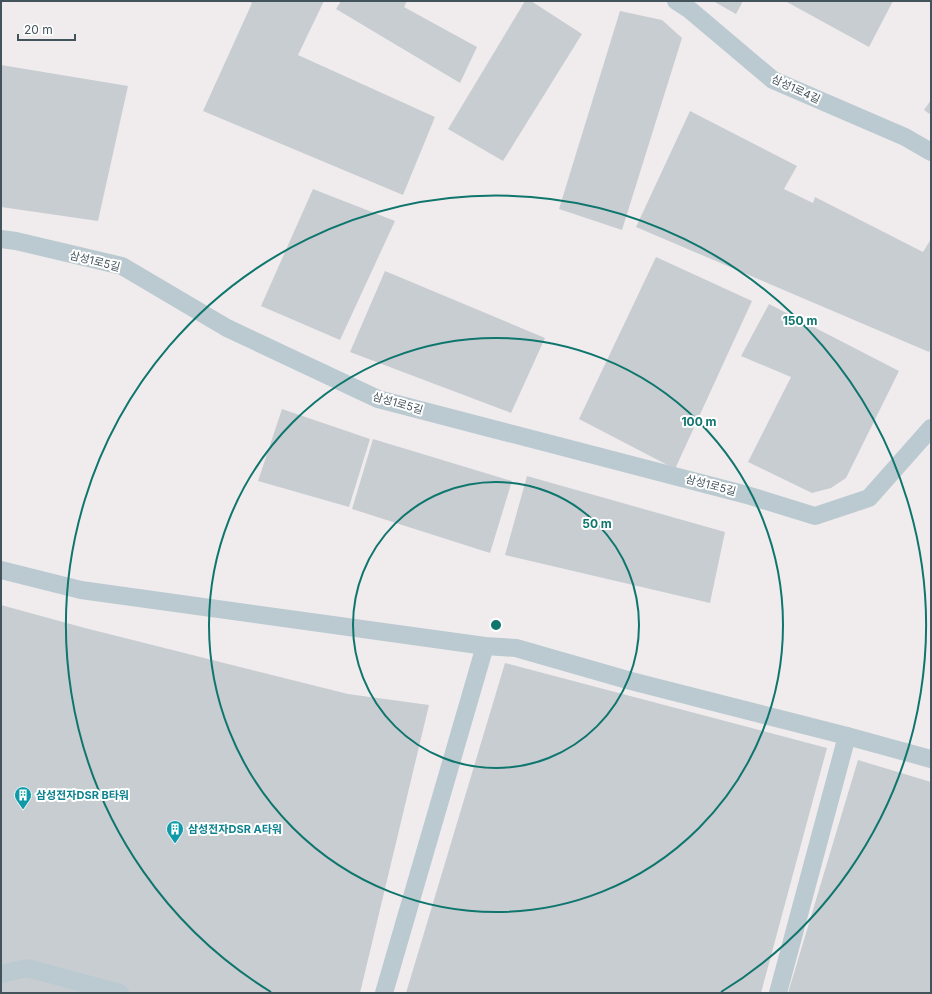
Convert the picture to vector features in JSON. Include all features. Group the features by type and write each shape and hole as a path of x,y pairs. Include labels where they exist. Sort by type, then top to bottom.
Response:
{"street":[{"name":"삼성1로4길","path":"676,1 690,10 773,80 905,137 931,152"},
{"name":"삼성1로5길","path":"1,239 16,241 122,266 227,328 378,399 747,495 816,516 869,498 931,428"},
{"path":"1,570 81,590 485,646 516,648 631,681 931,759"},
{"path":"384,993 485,646"},
{"path":"778,993 847,736"},
{"path":"1,974 27,968 120,993"}],"building":[{"path":"248,1 324,1 298,55 435,117 403,195 203,111 252,3"},
{"path":"341,1 407,1 404,7 477,47 460,83 336,9"},
{"path":"525,1 531,1 582,34 503,161 448,129"},
{"path":"713,1 743,1 736,14"},
{"path":"785,1 893,1 869,47"},
{"path":"620,11 662,20 682,38 622,230 559,209"},
{"path":"1,65 128,86 98,221 1,207"},
{"path":"931,100 931,115 924,110"},
{"path":"690,111 797,166 784,189 813,203 815,197 923,252 931,239 931,348 929,352 636,227"},
{"path":"313,189 395,221 340,340 261,306"},
{"path":"656,257 752,301 675,469 579,419"},
{"path":"385,271 545,338 511,413 350,352"},
{"path":"769,304 899,371 846,478 831,488 812,493 748,462 791,377 741,356"},
{"path":"282,409 370,439 349,507 258,481"},
{"path":"373,439 512,481 490,553 352,509"},
{"path":"527,476 725,532 710,603 505,555"},
{"name":"삼성전자DSR A타워","path":"1,605 85,628 348,694 429,705 360,993 1,993"},
{"path":"505,663 827,748 761,993 406,993"},
{"path":"858,760 931,782 931,993 788,993"}],"place":[{"name":"삼성전자DSR B타워","path":"23,810"},
{"name":"삼성전자DSR A타워","path":"175,844"}]}
